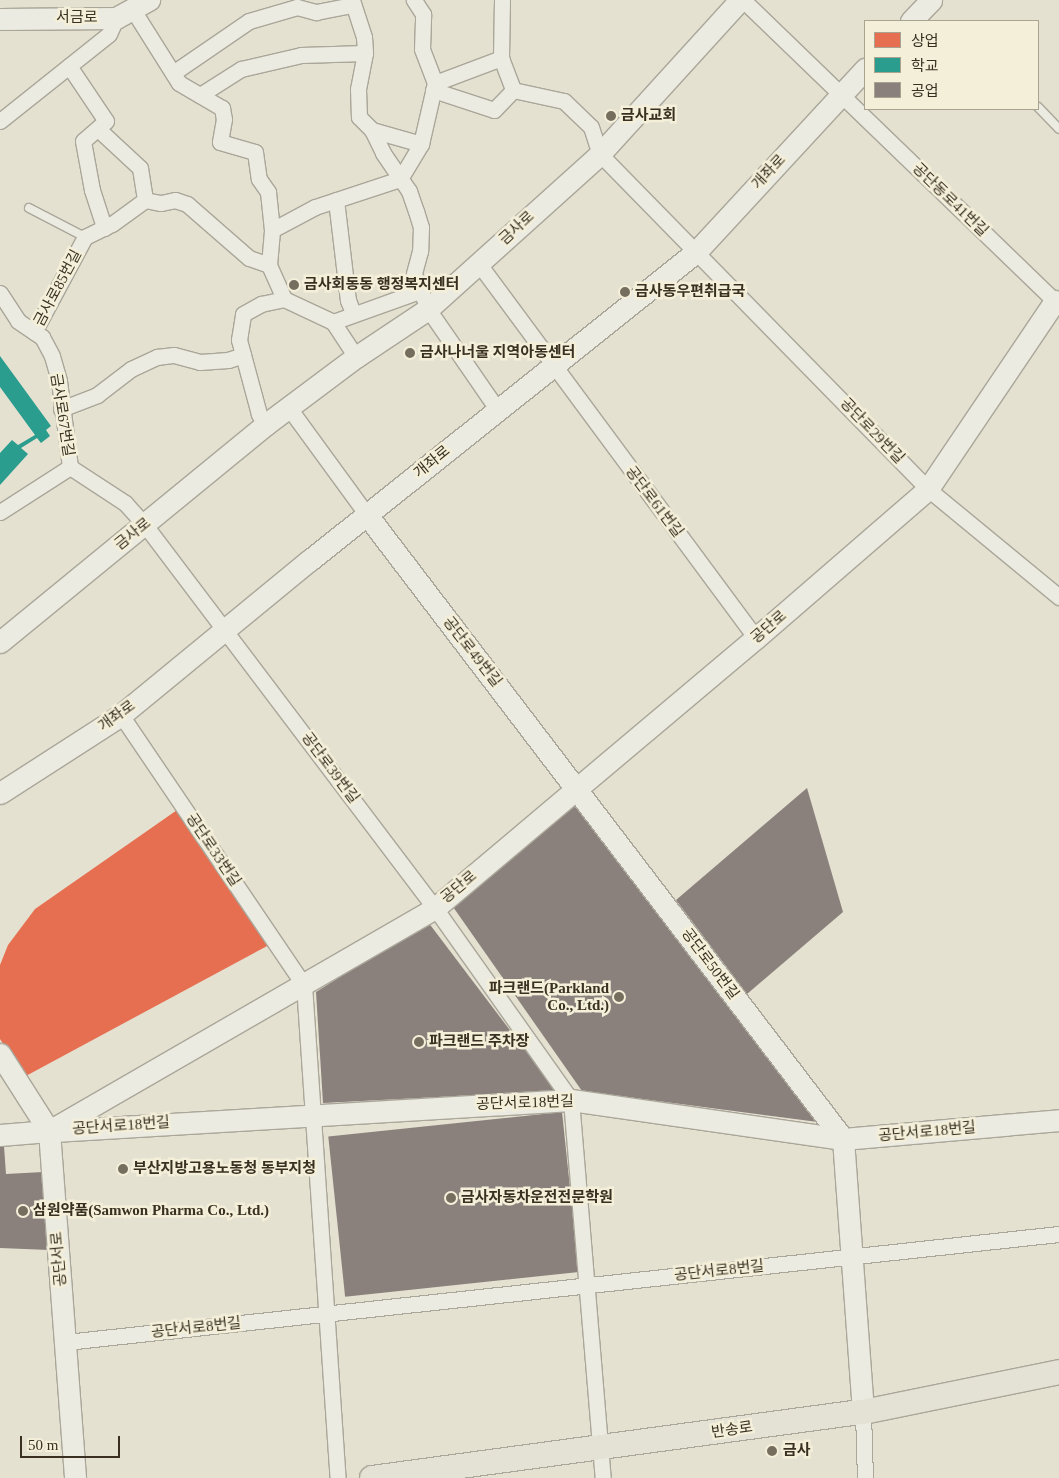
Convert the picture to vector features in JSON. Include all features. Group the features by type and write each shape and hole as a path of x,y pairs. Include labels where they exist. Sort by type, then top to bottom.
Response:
{"main road":[{"name":"반송로","path":"372,1478 602,1449 863,1412 1059,1372"}],"street":[{"path":"272,230 336,200 372,191 400,179 421,144 434,87 422,49 423,14 414,0"},
{"path":"502,0 501,58 513,90"},
{"path":"742,0 841,94"},
{"name":"금사로","path":"0,642 145,525 265,424 289,408 425,300 478,264 600,154 742,0"},
{"path":"912,20 931,0"},
{"path":"173,74 248,21 297,7 316,12 352,2 364,37 365,53 358,90 360,117 372,130 409,191 421,227 420,251 414,274 425,300 497,410"},
{"path":"0,121 109,34 133,9 179,83 222,108 224,119 220,142 255,152 258,179 268,192 272,230 269,265 284,299"},
{"name":"서금로","path":"0,18 133,9"},
{"path":"200,95 241,69 301,55 365,53"},
{"path":"434,87 501,58"},
{"path":"70,66 102,125 140,168 144,200 161,203 175,200 187,204 249,258 269,265"},
{"name":"개좌로","path":"0,793 121,715 551,365 697,251 864,70"},
{"path":"434,87 494,110 513,90"},
{"path":"513,90 564,101 591,127 600,154 697,251"},
{"name":"공단동로41번길","path":"841,94 1057,303"},
{"path":"102,125 83,141 92,190 104,228"},
{"path":"372,130 421,144"},
{"name":"금사로85번길","path":"34,332 86,237 104,228 144,200"},
{"path":"336,200 348,300 353,312"},
{"name":"공단로29번길","path":"697,251 928,489 1059,597"},
{"path":"478,264 551,365"},
{"name":"금사로67번길","path":"0,293 18,322 42,336 52,356 70,467 125,503 145,525"},
{"path":"265,424 238,340 243,314 261,304 284,299 333,322 356,356"},
{"path":"333,322 353,312 425,300"},
{"name":"공단로","path":"0,1135 49,1131 435,908 756,638 928,489 1057,303"},
{"path":"61,409 97,395 131,369 157,357 174,355 200,362 228,360 243,355"},
{"name":"공단로61번길","path":"551,365 756,638"},
{"path":"289,408 367,516"},
{"name":"금사로67번길","path":"0,512 70,467"},
{"name":"공단로49번길","path":"367,516 576,788"},
{"path":"145,525 226,629"},
{"name":"공단로39번길","path":"226,629 435,908"},
{"name":"공단로33번길","path":"121,715 304,985"},
{"name":"공단로50번길","path":"576,788 843,1139"},
{"name":"공단로","path":"435,908 571,1100"},
{"path":"304,985 338,1478"},
{"name":"공단서로","path":"0,1054 49,1131 76,1478"},
{"path":"571,1100 603,1478"},
{"name":"공단서로18번길","path":"49,1131 571,1100 843,1139 1059,1120"},
{"path":"843,1139 863,1412 864,1478"},
{"name":"공단서로8번길","path":"66,1342 1059,1234"}],"lane":[{"path":"1039,108 1059,130"},
{"path":"29,208 86,237"}],"building: 상업":[{"path":"180,808 269,945 24,1077 0,1039 0,965 8,945 35,909"}],"building: 학교":[{"path":"0,356 51,426 46,430 50,436 41,443 37,438 21,448 28,454 0,485 0,453 12,440 18,445 35,435 0,387"}],"building: 공업":[{"path":"807,788 843,912 747,994 676,900"},
{"name":"파크랜드(Parkland Co., Ltd.)","path":"574,805 818,1122 582,1091 451,904"},
{"name":"파크랜드 주차장","path":"428,922 556,1091 323,1103 316,992"},
{"name":"금사자동차운전전문학원","path":"562,1112 579,1272 345,1297 328,1137"},
{"name":"삼원약품(Samwon Pharma Co., Ltd.)","path":"4,1146 6,1174 43,1172 49,1250 0,1248 0,1147"}],"place":[{"name":"금사교회","path":"611,116"},
{"name":"금사회동동 행정복지센터","path":"294,285"},
{"name":"금사동우편취급국","path":"625,292"},
{"name":"금사나너울 지역아동센터","path":"410,353"},
{"name":"파크랜드(Parkland Co., Ltd.)","path":"619,997"},
{"name":"파크랜드 주차장","path":"419,1042"},
{"name":"부산지방고용노동청 동부지청","path":"123,1169"},
{"name":"금사자동차운전전문학원","path":"451,1198"},
{"name":"삼원약품(Samwon Pharma Co., Ltd.)","path":"23,1211"},
{"name":"금사","path":"772,1451"}]}
